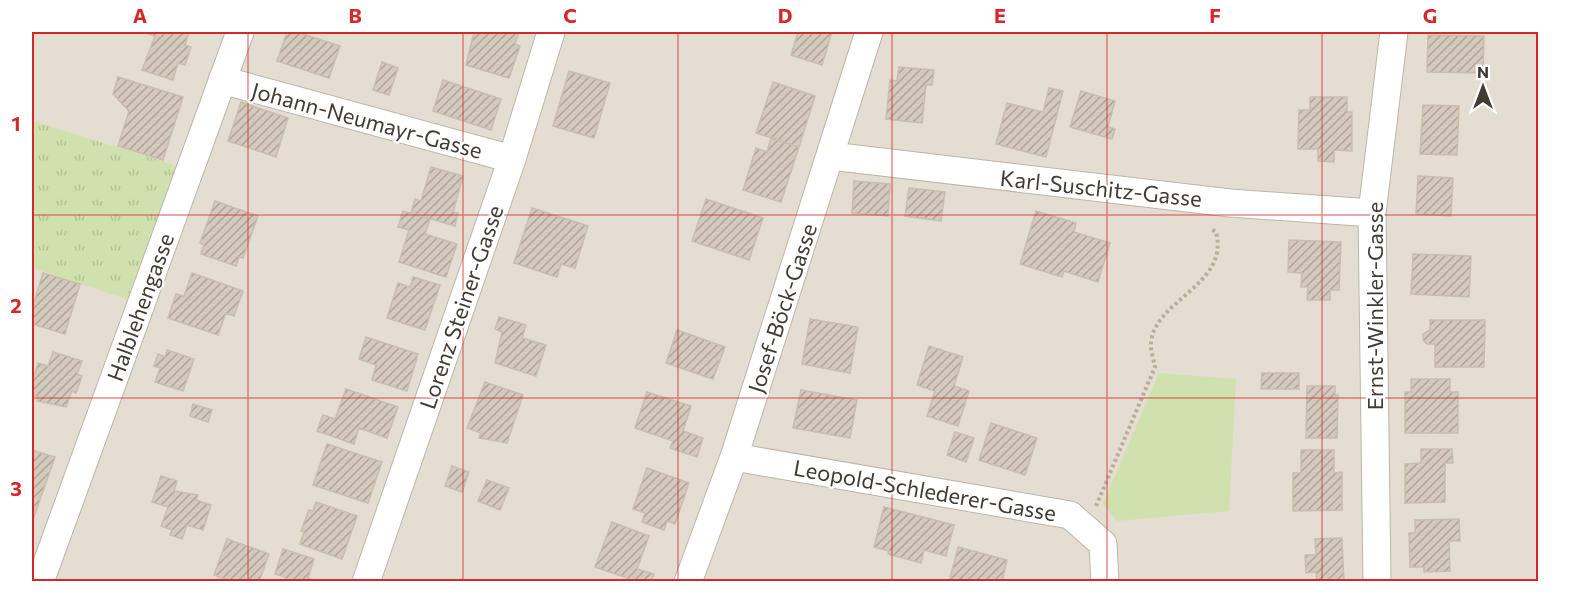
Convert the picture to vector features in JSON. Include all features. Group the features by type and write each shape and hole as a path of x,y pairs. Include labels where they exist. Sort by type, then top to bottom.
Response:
{"street":[{"name":"Halblehengasse","path":"40,582 240,32"},
{"name":"Lorenz Steiner-Gasse","path":"366,582 512,159 551,32"},
{"name":"Josef-Böck-Gasse","path":"688,582 735,457 869,32"},
{"name":"Ernst-Winkler-Gasse","path":"1377,582 1372,213 1394,32"},
{"name":"Johann-Neumayr-Gasse","path":"222,80 512,159"},
{"name":"Karl-Suschitz-Gasse","path":"831,156 1199,199 1372,213"},
{"name":"Leopold-Schlederer-Gasse","path":"735,457 1070,515 1103,544 1105,582"}],"path":[{"path":"1086,529 1155,366 1151,343 1159,324 1172,306 1196,288 1214,263 1220,246 1216,232 1204,225 1199,199"}],"shaded area":[{"path":"32,32 1538,32 1538,581 32,581"}],"green space":[{"path":"32,121 172,164 176,168 133,301 32,268"},
{"path":"1159,373 1236,379 1229,511 1117,521 1103,504"}],"building":[{"path":"142,32 189,32 185,45 191,47 185,65 178,63 173,80 142,70 155,36"},
{"path":"287,32 297,32 340,46 329,78 277,61"},
{"path":"474,32 519,32 515,44 520,46 509,78 466,65"},
{"path":"798,32 832,32 822,65 791,55"},
{"path":"1428,35 1484,36 1483,73 1427,72"},
{"path":"382,62 398,68 389,95 373,90"},
{"path":"899,67 934,70 932,85 926,85 922,123 886,119 890,80 897,81"},
{"path":"569,71 610,83 594,138 553,126"},
{"path":"118,77 183,97 163,160 118,146 129,111 113,94"},
{"path":"443,80 501,99 491,130 433,111"},
{"path":"773,82 815,96 799,147 756,133"},
{"path":"1049,88 1063,91 1046,157 996,144 1007,103 1043,112"},
{"path":"1081,91 1115,101 1108,127 1115,129 1112,139 1070,127"},
{"path":"1310,97 1347,97 1347,112 1352,112 1352,151 1334,150 1334,162 1318,161 1318,149 1298,149 1299,110 1310,110"},
{"path":"241,102 288,118 276,157 228,141"},
{"path":"1423,105 1459,106 1457,155 1420,154"},
{"path":"771,138 799,147 781,202 743,190 756,148 767,152"},
{"path":"431,167 463,176 453,212 458,213 455,226 411,213 415,199 421,201"},
{"path":"1418,176 1453,178 1451,216 1416,214"},
{"path":"854,181 890,184 888,216 852,213"},
{"path":"909,188 945,192 941,221 905,216"},
{"path":"706,199 763,218 749,260 692,241"},
{"path":"215,201 258,216 243,258 239,257 236,266 201,254 204,245 200,243"},
{"path":"532,208 588,226 575,268 561,264 557,277 514,263"},
{"path":"403,211 430,219 425,234 457,244 446,277 399,262 409,230 398,227"},
{"path":"1036,211 1076,223 1074,232 1110,243 1098,282 1064,271 1062,277 1020,264"},
{"path":"1289,240 1341,242 1339,290 1330,290 1330,300 1307,300 1308,287 1301,287 1302,273 1288,272"},
{"path":"1413,254 1471,256 1469,297 1411,294"},
{"path":"43,273 80,284 65,334 32,324 32,309"},
{"path":"192,273 243,291 234,316 226,313 218,335 168,318 176,294 184,296"},
{"path":"413,277 440,285 425,330 387,318 398,283 410,287"},
{"path":"499,317 526,325 522,338 546,345 536,376 495,363 502,332 495,329"},
{"path":"810,319 858,327 850,373 802,364"},
{"path":"1430,320 1485,320 1484,367 1435,367 1435,344 1427,344 1423,340 1423,334 1430,330"},
{"path":"677,330 725,347 713,379 666,363"},
{"path":"366,337 418,354 407,391 372,380 376,365 359,359"},
{"path":"929,346 963,357 954,386 969,391 958,426 927,416 935,391 917,385"},
{"path":"167,350 194,359 183,391 155,382 160,368 154,366 158,354 165,357"},
{"path":"53,352 82,361 77,374 82,376 76,393 72,391 66,407 37,401 38,397 32,395 32,383 38,363 48,366"},
{"path":"1262,373 1299,373 1299,389 1261,389"},
{"path":"1411,379 1450,379 1450,392 1458,392 1458,433 1405,433 1405,392 1411,392"},
{"path":"485,382 523,395 507,443 479,438 481,433 467,428"},
{"path":"1307,386 1335,386 1335,395 1338,395 1337,438 1306,438"},
{"path":"346,389 398,407 387,438 359,428 354,444 317,431 323,415 335,419"},
{"path":"801,390 857,400 850,438 793,428"},
{"path":"647,392 691,406 683,431 703,438 697,457 670,448 673,441 635,428"},
{"path":"193,404 212,410 208,422 190,416"},
{"path":"991,423 1037,438 1025,475 979,460"},
{"path":"955,432 974,438 966,462 947,455"},
{"path":"327,444 382,462 368,503 313,485"},
{"path":"1421,449 1452,449 1453,463 1445,463 1445,502 1405,503 1405,464 1421,463"},
{"path":"32,450 55,457 34,517 32,516"},
{"path":"1301,450 1334,450 1334,473 1342,472 1342,510 1293,511 1293,473 1301,473"},
{"path":"452,466 469,472 462,492 445,486"},
{"path":"647,468 689,483 675,524 667,521 664,530 642,522 645,513 633,509"},
{"path":"161,476 177,481 174,491 198,495 196,500 211,505 203,530 187,525 182,539 170,535 172,530 161,526 168,507 152,502"},
{"path":"487,480 509,488 500,510 478,501"},
{"path":"316,502 357,516 342,559 300,544 304,532 301,531 309,510 313,511"},
{"path":"884,507 954,525 946,556 924,550 921,563 888,554 889,551 874,547"},
{"path":"1459,519 1460,541 1449,541 1450,571 1424,572 1424,567 1410,567 1409,533 1415,533 1415,520"},
{"path":"612,522 649,536 637,569 654,574 651,582 629,582 630,579 595,567"},
{"path":"1342,538 1344,582 1317,582 1316,572 1306,573 1305,555 1316,555 1315,539"},
{"path":"227,539 269,554 259,582 233,582 214,575"},
{"path":"958,547 1007,560 1002,582 949,582"},
{"path":"283,549 314,559 308,578 317,582 284,582 286,577 275,574"}]}
